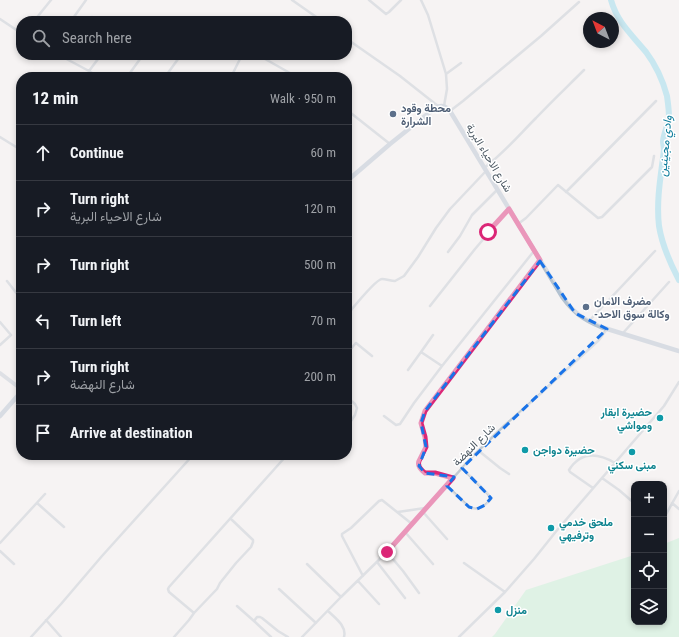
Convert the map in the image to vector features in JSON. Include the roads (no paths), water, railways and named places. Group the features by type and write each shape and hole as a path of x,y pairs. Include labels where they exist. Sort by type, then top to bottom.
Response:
{"main road":[{"path":"352,177 438,106 444,106"},
{"name":"شارع الاحياء البرية","path":"444,106 450,111 563,298 575,313 589,322 607,329 679,351"},
{"path":"0,373 16,386"},
{"path":"0,416 16,396"}],"street":[{"path":"38,16 51,0"},
{"path":"75,16 86,0"},
{"path":"292,0 315,16"},
{"path":"369,0 386,14 401,0"},
{"path":"421,0 428,15 446,74 448,89 444,106"},
{"path":"450,111 579,2"},
{"path":"0,19 16,30"},
{"path":"352,42 400,76 438,106"},
{"path":"69,60 89,71 97,60"},
{"path":"131,72 139,60"},
{"path":"169,72 177,60"},
{"path":"234,72 240,60"},
{"path":"267,60 288,72"},
{"path":"446,74 461,63"},
{"path":"352,309 379,280 384,279 395,281 404,276 446,213 535,118 584,70"},
{"path":"566,192 656,101"},
{"path":"352,114 390,144"},
{"path":"0,137 16,147"},
{"path":"518,224 526,218 557,185 598,218 604,216 652,167 654,156"},
{"path":"448,252 460,236 472,215 497,190"},
{"path":"430,306 509,209"},
{"path":"384,416 396,426 400,424 442,366 534,250"},
{"path":"589,322 655,251"},
{"path":"453,478 435,473 425,473 420,468 418,463 426,447 421,423 425,411 540,260"},
{"path":"7,281 16,293"},
{"path":"623,334 669,282"},
{"path":"0,322 11,335 0,344"},
{"name":"شارع النهضة","path":"302,637 387,552 462,468 505,425 598,340 607,329"},
{"path":"408,370 433,336"},
{"path":"352,347 356,343 372,356"},
{"path":"421,352 442,366"},
{"path":"459,637 505,592 534,559 664,406 679,382"},
{"path":"352,401 357,408 352,419"},
{"path":"479,451 509,474"},
{"path":"593,488 570,472 570,468 577,461 591,455 610,460 615,463"},
{"path":"31,637 188,460"},
{"path":"194,614 168,589 283,460"},
{"path":"447,486 472,509 481,508 491,499 488,494 462,468"},
{"path":"602,478 631,500"},
{"path":"665,517 679,491"},
{"path":"0,543 45,494"},
{"path":"362,576 341,535 382,500 412,524"},
{"path":"37,503 64,528"},
{"path":"672,503 679,509"},
{"path":"398,512 426,508"},
{"path":"423,512 447,539"},
{"path":"174,637 217,589 220,583 254,542 231,519"},
{"path":"405,532 433,564"},
{"path":"0,551 14,564"},
{"path":"387,552 419,593"},
{"path":"377,562 405,598"},
{"path":"464,563 505,592"},
{"path":"308,564 341,597"},
{"path":"358,581 379,604"},
{"path":"279,588 316,623"},
{"path":"238,606 271,637"},
{"path":"328,611 344,627 344,637"},
{"path":"254,621 257,617 260,617 288,637"},
{"path":"46,620 61,637"}],"waterway":[{"name":"وادي مجينين","path":"611,0 621,22 653,62 667,96 669,117 663,141 664,150 659,188 658,216 660,233 664,247 679,280"}],"place":[{"name":"محطة وقود الشرارة","path":"393,114"},
{"name":"مضرف الامان -وكالة سوق الاحد","path":"586,307"},
{"name":"حضيرة ابقار ومواشي","path":"660,418"},
{"name":"حضيرة دواجن","path":"525,450"},
{"name":"مبنى سكني","path":"632,452"},
{"name":"ملحق خدمي وترفيهي","path":"551,528"},
{"name":"منزل","path":"498,610"}]}
